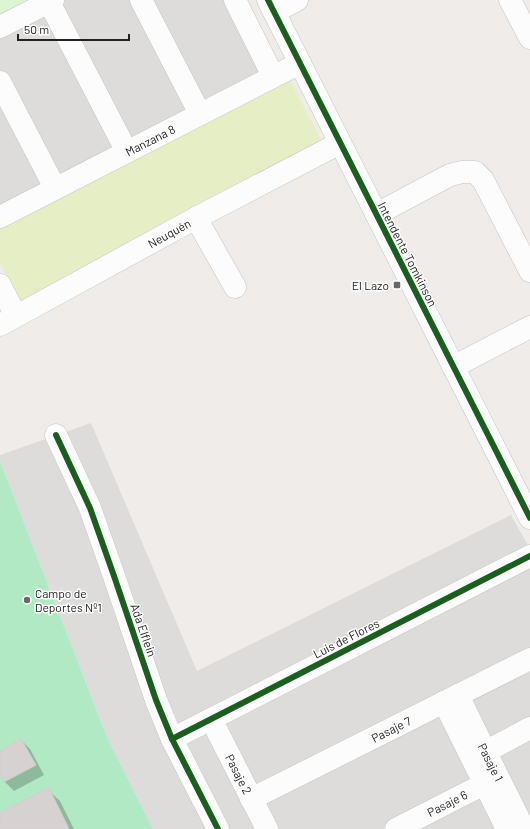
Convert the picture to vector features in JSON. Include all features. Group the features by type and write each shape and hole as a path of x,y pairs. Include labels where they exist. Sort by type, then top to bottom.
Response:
{"street":[{"path":"141,0 200,114"},
{"path":"235,0 273,76"},
{"path":"271,6 297,0"},
{"path":"510,0 530,38"},
{"path":"0,27 51,1 127,152"},
{"name":"Intendente Tomkinson","path":"271,6 530,518"},
{"name":"Manzana 8","path":"0,217 300,63"},
{"path":"0,82 55,188"},
{"name":"Neuquén","path":"8,321 196,218 340,144"},
{"path":"376,214 450,175 462,172 475,172 483,180 530,271"},
{"path":"196,218 235,287"},
{"path":"0,285 8,321"},
{"path":"453,367 530,327"},
{"name":"Ada Elflein","path":"56,435 90,508 156,700 172,739 218,829"},
{"name":"Luis de Flores","path":"172,739 530,556"},
{"name":"Pasaje 7","path":"252,798 530,659"},
{"name":"Pasaje 1","path":"451,698 485,752 491,780 507,829"},
{"name":"Pasaje 1","path":"451,698 491,780 524,829"},
{"name":"Pasaje 2","path":"211,719 267,829"},
{"path":"485,752 530,728"},
{"name":"Pasaje 6","path":"396,829 491,780"}],"shaded area":[{"path":"0,0 231,0 268,71 0,209"},
{"path":"91,423 197,671 511,515 530,549 530,829 153,829 108,740 0,461 0,455"}],"green space":[{"path":"0,0 28,0 0,15"},
{"path":"289,78 324,146 20,304 0,264 0,229"},
{"name":"Campo de Deportes Nº1","path":"0,461 108,740 153,829 0,829"}],"building":[{"path":"21,739 36,765 4,782 0,775 0,751"},
{"path":"49,788 69,829 0,829 0,813"}],"cycle path":[{"path":"268,0 530,518"},
{"path":"56,435 90,508 156,700 172,739 218,829"},
{"path":"172,739 530,556"}],"place":[{"name":"El Lazo","path":"397,285"},
{"name":"Campo de Deportes Nº1","path":"27,600"}]}
